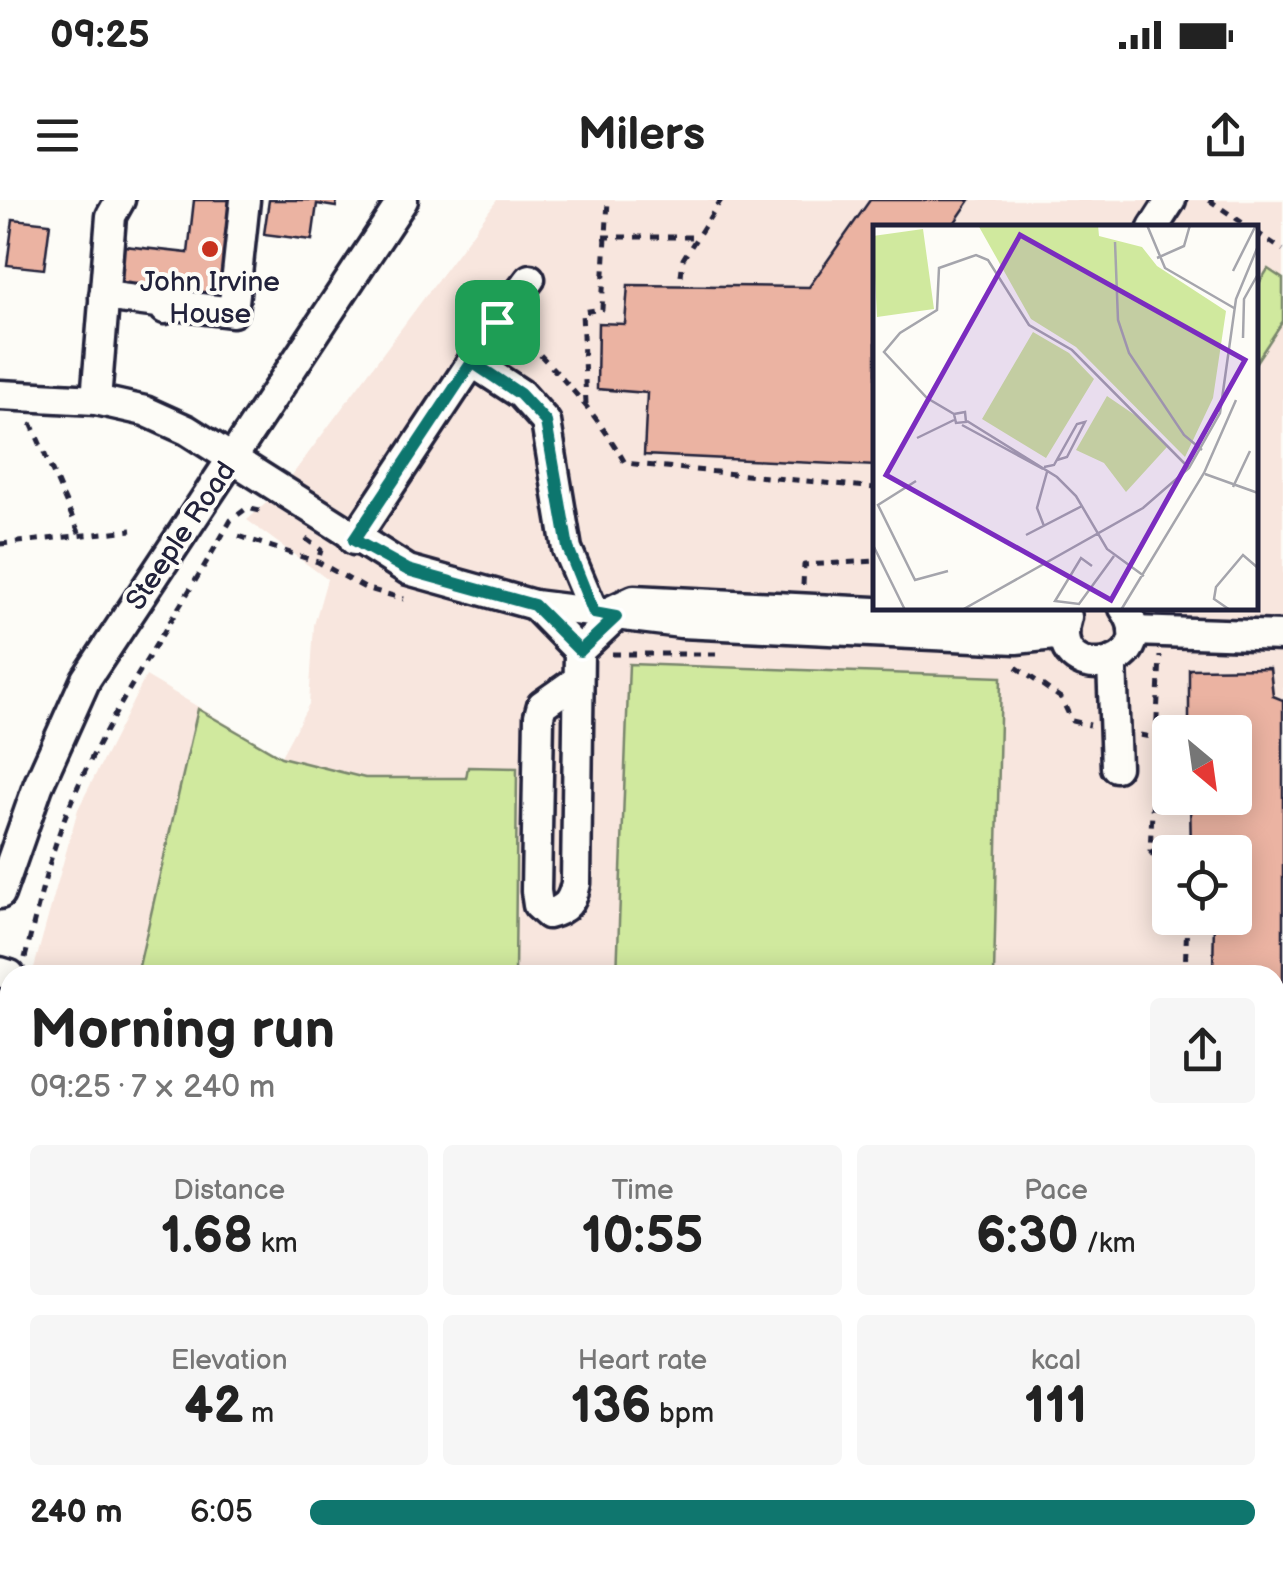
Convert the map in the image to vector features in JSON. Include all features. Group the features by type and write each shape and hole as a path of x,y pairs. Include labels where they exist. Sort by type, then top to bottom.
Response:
{"street":[{"path":"104,296 233,312 244,200"},
{"name":"Steeple Road","path":"0,894 38,786 86,679 404,200"},
{"path":"1155,225 1172,200"},
{"path":"96,400 116,208"},
{"path":"354,540 472,362 495,343 500,319 530,279"},
{"path":"472,362 520,394 546,422 568,548 604,615"},
{"path":"10,396 96,400 145,412 187,430 354,540 408,570 534,605 604,615 1016,639 1063,621"},
{"path":"534,605 578,665 576,883 572,900 562,910 548,914 538,904 536,890 539,716 542,705 578,665 604,615 634,600 1063,621"},
{"path":"1063,621 1073,654 1084,662 1112,662 1125,653 1140,623 1283,636"},
{"path":"1112,662 1116,768"}],"path":[{"path":"586,406 582,312 602,309 608,200"},
{"path":"681,276 683,259 722,200"},
{"path":"1210,200 1245,225"},
{"path":"1258,234 1283,250"},
{"path":"603,237 698,237"},
{"path":"500,319 586,406 625,463 873,488"},
{"path":"10,396 80,536"},
{"path":"24,965 51,856 74,795 153,648 231,520 248,508 274,517"},
{"path":"0,544 132,530"},
{"path":"298,534 320,550 318,562"},
{"path":"239,536 318,562 365,588 423,604"},
{"path":"804,608 804,566 873,561"},
{"path":"1140,623 1153,715"},
{"path":"578,665 609,654 723,654"},
{"path":"998,664 1017,668 1061,698 1072,721 1152,737"},
{"path":"1152,813 1152,852"},
{"path":"1186,965 1187,935"}],"shaded area":[{"path":"497,200 1283,200 1283,965 35,965 78,809 146,676 281,756 309,704 314,625 327,579 247,520 281,490"}],"green space":[{"path":"1268,269 1283,279 1283,321 1258,359 1258,285"},
{"path":"629,664 1001,677 994,965 617,965"},
{"path":"198,709 281,757 365,778 466,778 468,767 517,768 515,965 139,965"}],"building":[{"name":"John Irvine House","path":"194,200 237,200 226,305 119,294 124,246 188,253"},
{"path":"269,200 337,200 336,207 317,204 312,240 264,234"},
{"path":"870,200 970,200 953,225 873,225 873,466 644,455 647,393 597,389 598,323 625,324 628,285 809,287"},
{"path":"13,219 50,223 44,269 7,265"},
{"path":"1270,668 1273,696 1283,700 1283,965 1213,965 1214,935 1252,935 1252,835 1191,835 1190,815 1252,815 1252,715 1189,715 1189,669"}],"place":[{"name":"John Irvine House","path":"210,249"}],"route":[{"path":"497,322 486,330 472,362 520,394 546,422 568,548 581,588 594,613 616,617 580,651 534,605 408,570 354,540 472,362 495,343 497,322"}]}
